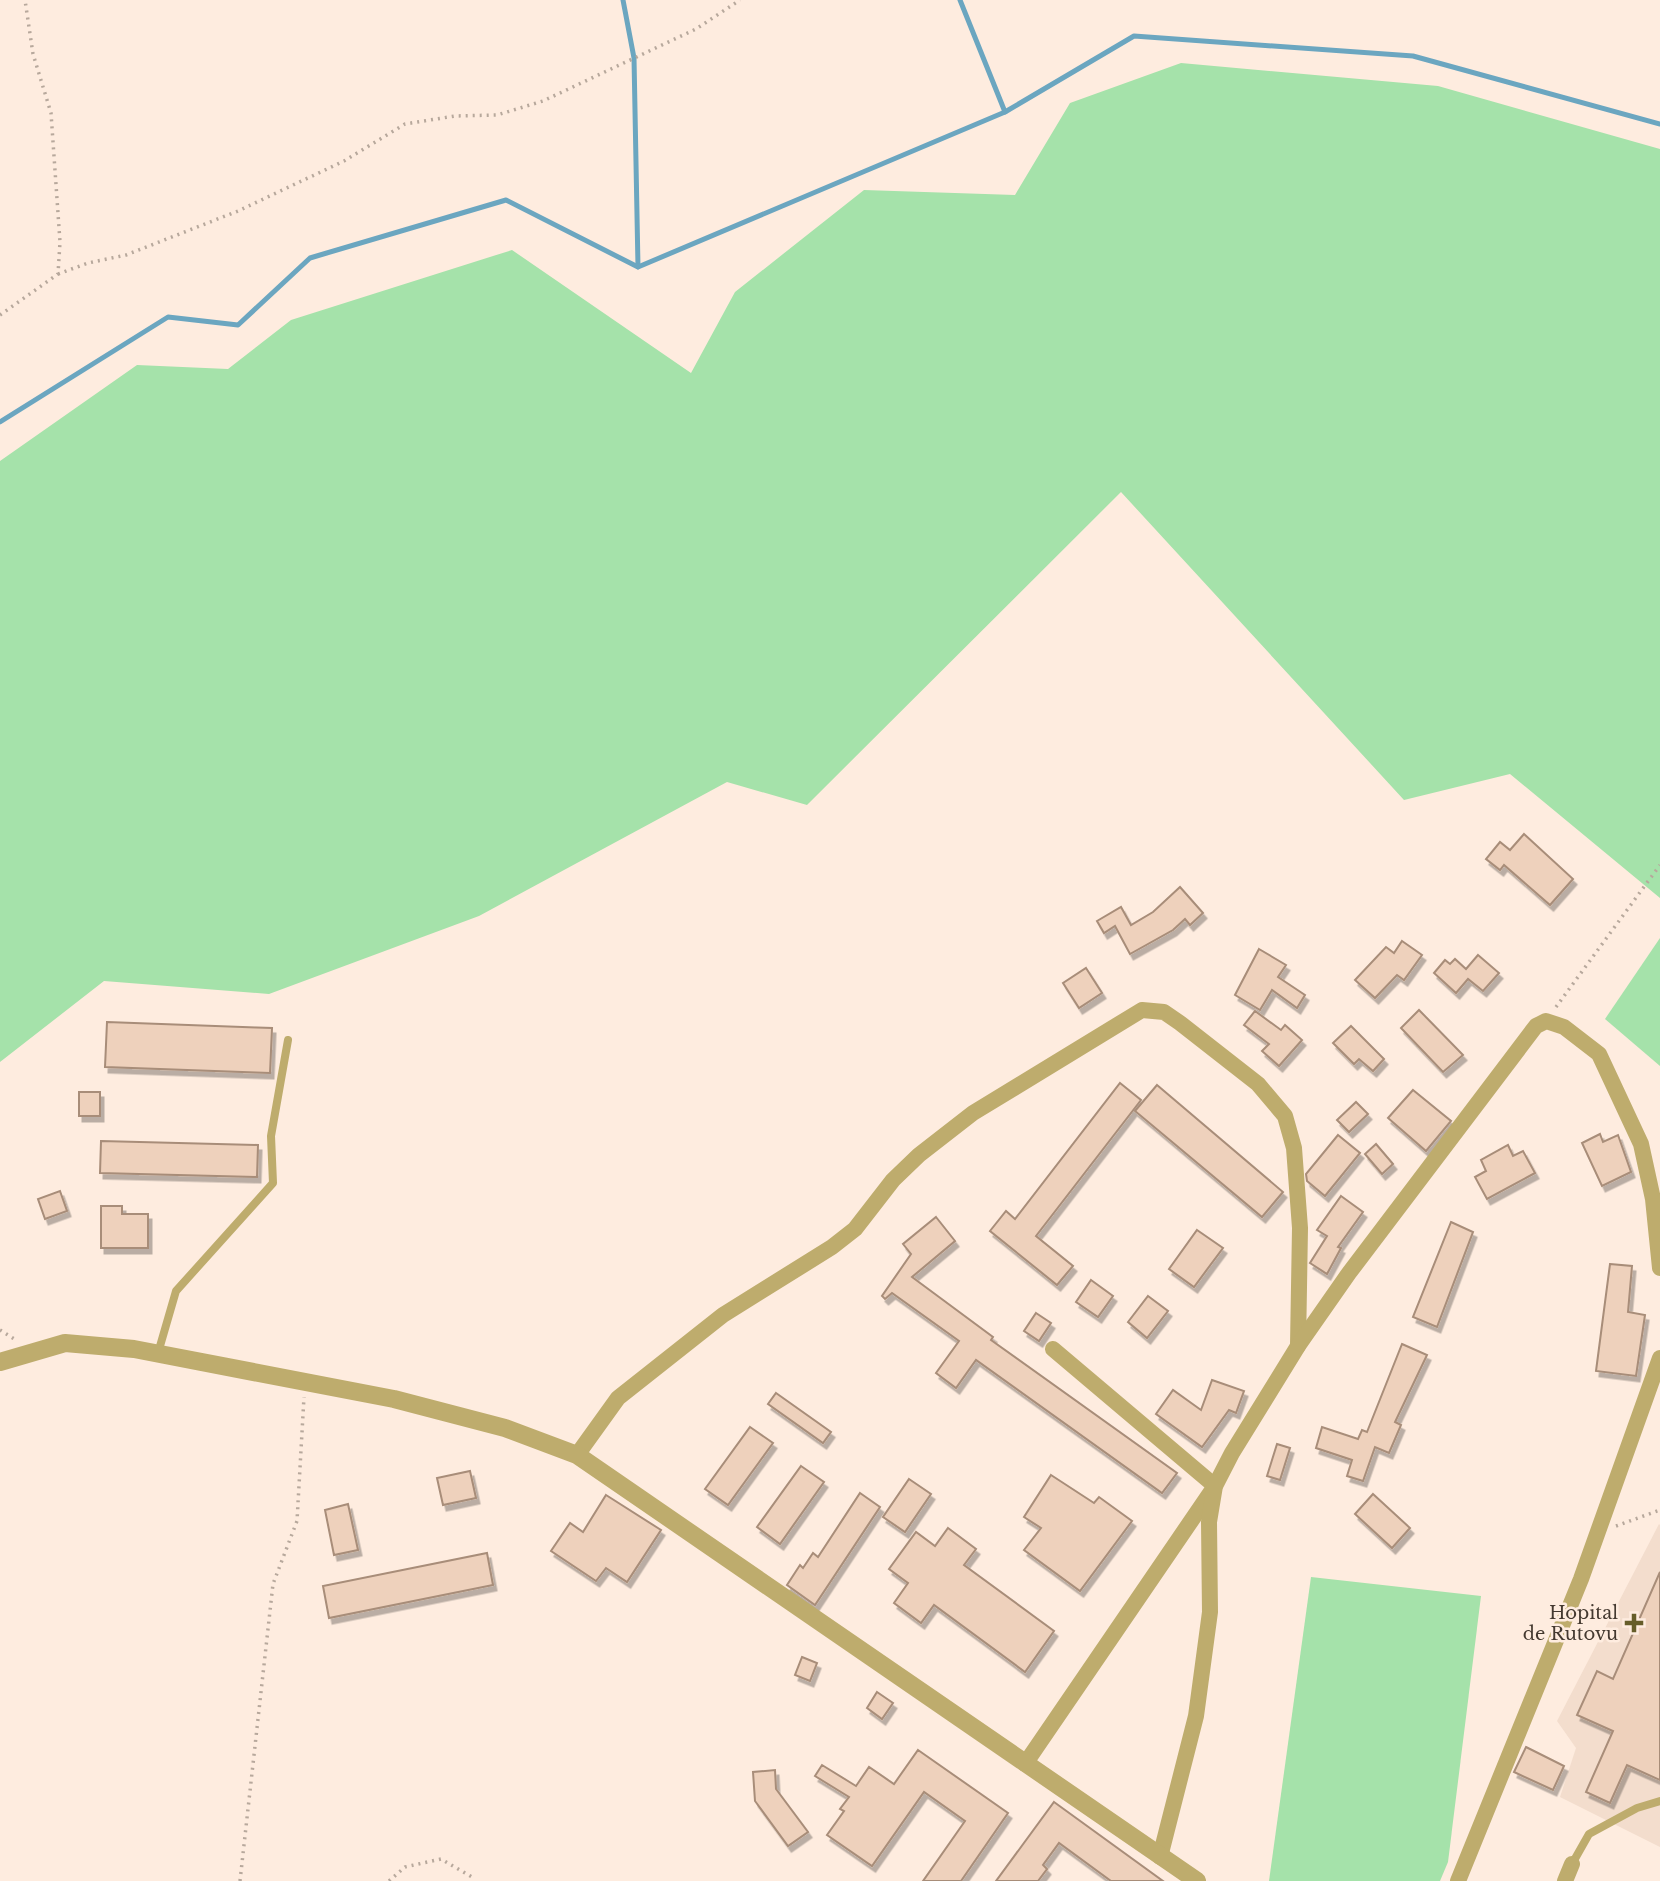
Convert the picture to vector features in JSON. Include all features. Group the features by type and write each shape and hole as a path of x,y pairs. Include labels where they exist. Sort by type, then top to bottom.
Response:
{"street":[{"path":"576,1455 618,1398 723,1315 832,1247 855,1229 893,1180 930,1147 973,1114 1143,1010 1164,1012 1180,1023 1258,1084 1285,1116 1294,1148 1300,1228 1298,1346"},
{"path":"1025,1764 1215,1486 1232,1453 1298,1346 1513,1053 1536,1026 1546,1021 1564,1027 1599,1054 1641,1144 1653,1199 1660,1268"},
{"path":"0,1362 65,1343 158,1353 394,1399 506,1428 576,1455 1197,1881"},
{"path":"1053,1349 1215,1486"},
{"path":"1458,1881 1598,1534 1660,1358"},
{"path":"1160,1857 1196,1716 1210,1612 1209,1522 1215,1486"},
{"path":"1565,1881 1572,1864"}],"lane":[{"path":"158,1353 176,1291 273,1184 271,1136 288,1040"},
{"path":"1572,1864 1589,1834 1637,1808 1660,1801"}],"path":[{"path":"25,0 33,54 51,113 60,242 58,274"},
{"path":"0,315 58,274 88,263 126,255 238,211 344,161 405,124 455,116 497,115 543,101 696,29 740,0"},
{"path":"1546,1021 1660,865"},
{"path":"240,1881 273,1584 297,1521 304,1381"},
{"path":"1598,1534 1660,1510"},
{"path":"389,1881 405,1867 441,1859 472,1877 472,1881"}],"shaded area":[{"name":"Hopital de Rutovu","path":"1659,1524 1660,1847 1560,1797 1576,1748 1557,1721"}],"green space":[{"path":"1181,63 1438,86 1660,149 1660,898 1510,774 1404,800 1121,492 807,805 727,782 479,916 269,994 104,981 0,1062 0,461 137,365 228,369 291,320 512,250 691,373 735,292 864,190 1015,195 1070,103"},
{"path":"1660,938 1660,1066 1605,1019"},
{"path":"1311,1577 1481,1596 1448,1862 1440,1881 1269,1881"}],"building":[{"path":"1524,834 1573,879 1550,905 1504,865 1500,870 1486,859 1500,842 1510,850"},
{"path":"1180,887 1203,913 1190,925 1185,919 1173,930 1130,954 1115,926 1104,933 1097,921 1121,907 1131,925 1153,912"},
{"path":"1402,941 1422,955 1404,980 1397,975 1375,998 1355,980 1386,947 1394,953"},
{"path":"1259,949 1286,965 1278,977 1305,995 1297,1008 1272,990 1260,1010 1235,995"},
{"path":"1478,955 1499,973 1483,991 1468,979 1456,993 1434,973 1445,960 1450,964 1455,959 1466,969"},
{"path":"1086,968 1102,993 1079,1008 1063,983"},
{"path":"1419,1010 1463,1055 1443,1072 1401,1028"},
{"path":"1255,1011 1281,1030 1285,1025 1302,1040 1279,1066 1262,1051 1269,1044 1244,1025"},
{"path":"107,1022 272,1028 270,1073 105,1067"},
{"path":"1351,1026 1384,1059 1373,1071 1359,1059 1354,1064 1333,1043"},
{"path":"1120,1083 1141,1100 1036,1236 1073,1266 1057,1285 990,1231 1006,1211 1015,1219"},
{"path":"1157,1085 1283,1192 1262,1217 1135,1111"},
{"path":"1413,1090 1451,1121 1426,1151 1388,1118"},
{"path":"79,1092 100,1092 100,1116 79,1116"},
{"path":"1356,1102 1368,1114 1349,1132 1337,1120"},
{"path":"1600,1134 1603,1142 1618,1135 1631,1172 1602,1186 1582,1143"},
{"path":"1338,1135 1360,1153 1325,1196 1307,1181 1306,1174"},
{"path":"101,1141 258,1145 257,1177 100,1173"},
{"path":"1376,1144 1393,1164 1382,1174 1365,1154"},
{"path":"1508,1145 1513,1156 1523,1151 1535,1173 1487,1199 1475,1177 1486,1171 1481,1160"},
{"path":"60,1191 67,1211 45,1219 38,1199"},
{"path":"1341,1196 1363,1212 1338,1247 1341,1248 1327,1274 1310,1263 1327,1236 1317,1230"},
{"path":"101,1206 122,1206 122,1214 148,1214 148,1248 101,1248"},
{"path":"936,1217 955,1241 912,1277 993,1337 991,1340 1177,1473 1162,1493 976,1360 956,1388 936,1373 959,1341 892,1293 885,1299 882,1296 911,1254 903,1244"},
{"path":"1451,1222 1473,1232 1437,1327 1413,1317"},
{"path":"1197,1230 1223,1248 1194,1287 1169,1269"},
{"path":"1610,1264 1632,1266 1628,1312 1645,1315 1636,1376 1596,1371"},
{"path":"1091,1280 1113,1296 1098,1317 1076,1302"},
{"path":"1148,1296 1168,1311 1147,1338 1128,1322"},
{"path":"1036,1313 1051,1323 1039,1341 1024,1331"},
{"path":"1402,1344 1427,1355 1395,1422 1401,1425 1389,1453 1375,1447 1363,1481 1347,1476 1352,1460 1316,1448 1322,1427 1358,1439 1362,1430 1367,1432"},
{"path":"1212,1380 1244,1391 1236,1413 1229,1410 1202,1447 1156,1414 1173,1390 1201,1410"},
{"path":"776,1393 831,1432 823,1443 768,1404"},
{"path":"750,1427 773,1443 728,1505 705,1489"},
{"path":"1277,1444 1290,1448 1280,1480 1267,1476"},
{"path":"801,1466 824,1482 780,1544 757,1527"},
{"path":"470,1471 476,1498 443,1505 437,1478"},
{"path":"1051,1475 1094,1503 1099,1497 1132,1521 1080,1591 1024,1550 1041,1528 1024,1517"},
{"path":"909,1479 931,1494 905,1532 883,1517"},
{"path":"860,1493 880,1507 815,1605 787,1585 800,1565 803,1568 813,1553 818,1557"},
{"path":"1373,1494 1410,1528 1392,1548 1355,1514"},
{"path":"606,1495 661,1530 627,1582 606,1568 596,1581 551,1551 570,1523 583,1532"},
{"path":"348,1504 358,1550 334,1555 325,1510"},
{"path":"948,1528 976,1549 964,1565 1054,1631 1025,1672 934,1605 921,1623 894,1603 908,1583 889,1569 916,1532 935,1546"},
{"path":"487,1553 493,1585 329,1618 323,1586"},
{"path":"1660,1572 1660,1780 1627,1765 1610,1803 1586,1792 1613,1731 1577,1715 1597,1671 1613,1679"},
{"path":"802,1657 817,1663 810,1681 795,1675"},
{"path":"877,1692 893,1703 882,1719 867,1708"},
{"path":"1526,1747 1564,1766 1553,1790 1514,1772"},
{"path":"918,1750 1008,1813 961,1881 923,1881 965,1821 924,1792 872,1866 827,1835 844,1811 840,1809 849,1797 815,1776 822,1765 856,1786 869,1767 894,1784"},
{"path":"775,1770 776,1789 808,1832 788,1846 755,1801 753,1772"},
{"path":"1054,1802 1163,1881 1111,1881 1059,1843 1043,1865 1047,1869 1038,1881 996,1881"}],"waterway":[{"path":"623,0 634,58 638,267"},
{"path":"960,0 1005,112"},
{"path":"0,422 168,317 238,325 310,258 506,200 638,267 1005,112 1134,36 1413,56 1660,124"}],"place":[{"name":"Hopital de Rutovu","path":"1634,1623"}]}
